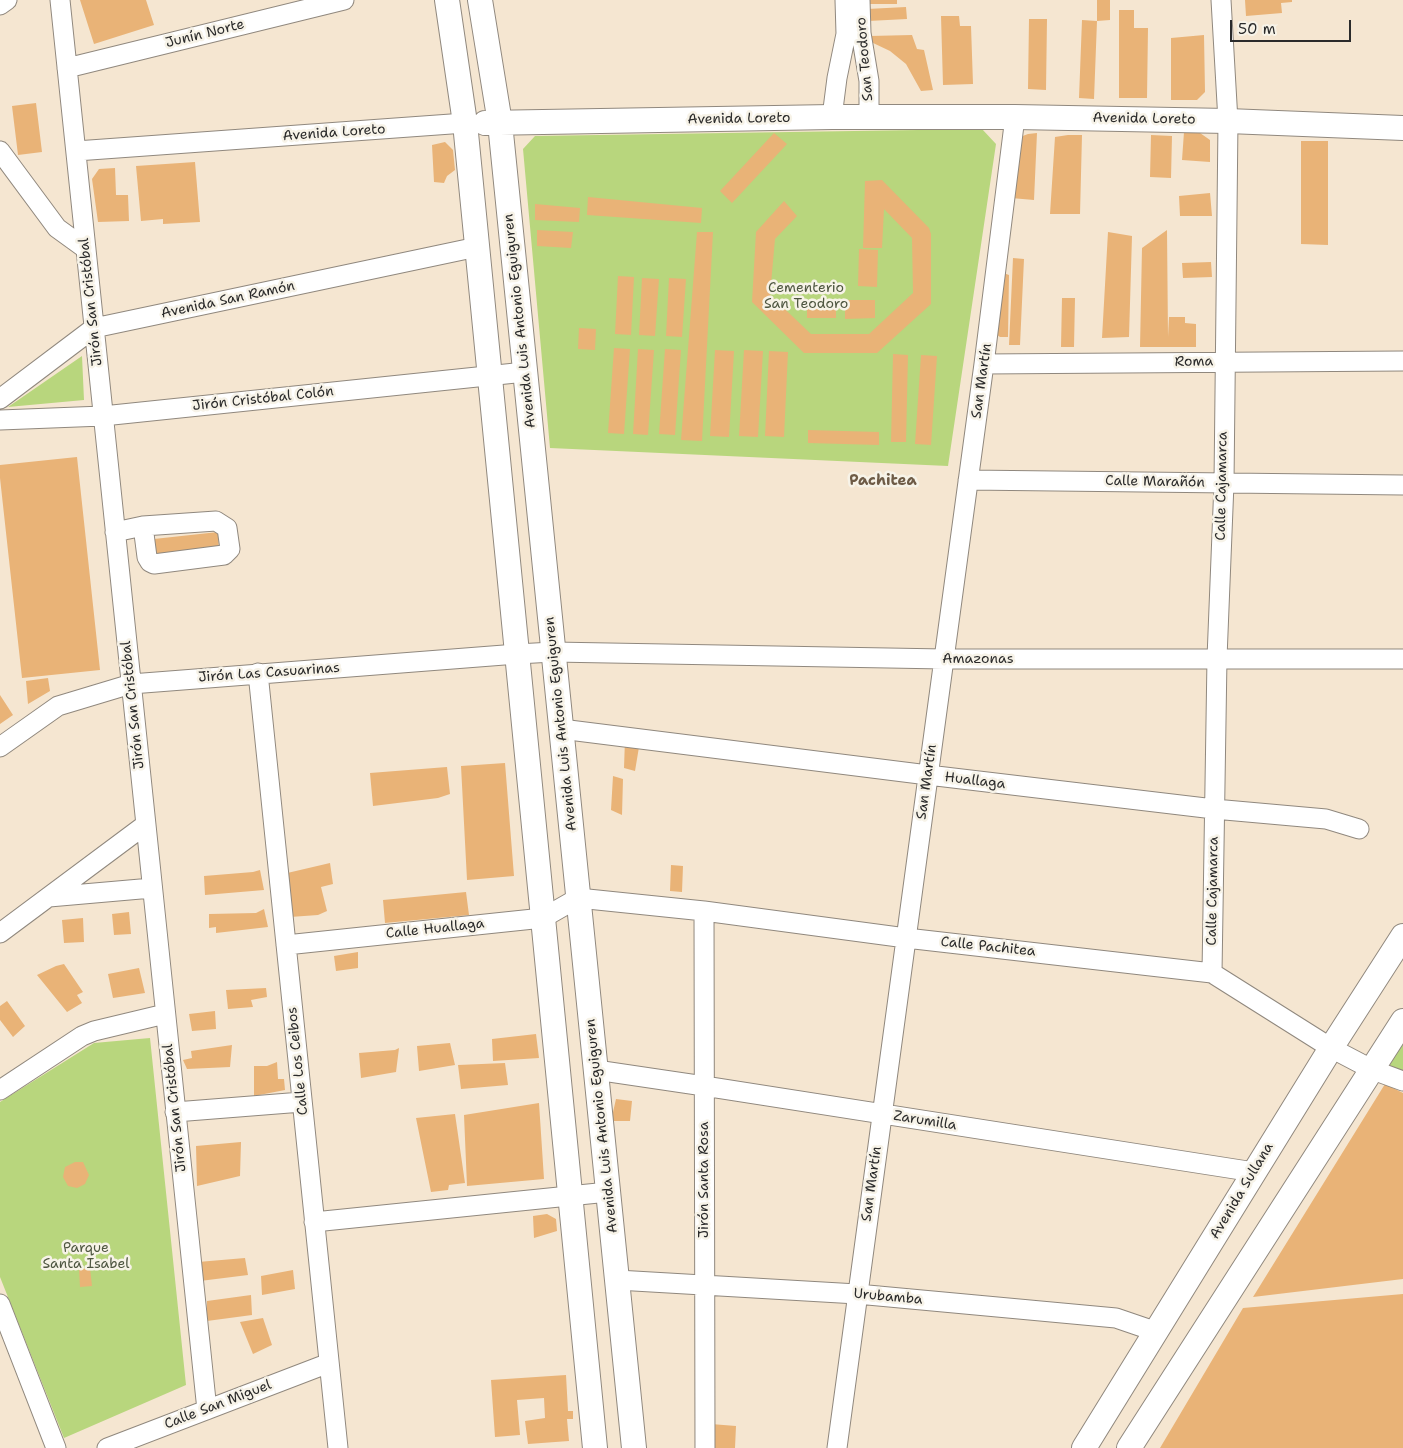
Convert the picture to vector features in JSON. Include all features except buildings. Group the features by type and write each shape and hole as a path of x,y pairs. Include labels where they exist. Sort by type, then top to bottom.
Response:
{"main road":[{"path":"447,0 465,123 595,1448"},
{"name":"Avenida Luis Antonio Eguiguren","path":"480,0 500,123 634,1448"},
{"name":"Avenida Loreto","path":"465,123 832,117 1015,117 1228,121 1403,128"},
{"name":"Avenida Sullana","path":"1084,1448 1331,1048 1403,936"},
{"path":"1129,1448 1403,1021"}],"street":[{"path":"0,5 7,0"},
{"name":"Jirón San Cristóbal","path":"60,0 207,1410"},
{"name":"Junín Norte","path":"67,68 344,0"},
{"name":"San Teodoro","path":"832,117 836,78 846,34 845,0"},
{"name":"San Teodoro","path":"860,0 861,33 869,82 869,118"},
{"name":"Calle Cajamarca","path":"1212,973 1217,658 1224,483 1228,121 1221,0"},
{"name":"San Martín","path":"837,1448 984,364 1015,117"},
{"name":"Avenida Loreto","path":"76,151 465,123"},
{"path":"0,151 57,228 86,249"},
{"name":"Avenida San Ramón","path":"0,398 94,328 477,247"},
{"name":"Roma","path":"984,364 1403,361"},
{"name":"Jirón Cristóbal Colón","path":"0,420 103,416 525,372"},
{"name":"Calle Marañón","path":"968,480 1403,485"},
{"path":"115,532 143,526"},
{"name":"Jirón Las Casuarinas","path":"0,747 58,706 131,684 553,652"},
{"name":"Amazonas","path":"553,652 944,659 1403,659"},
{"name":"Calle Los Ceibos","path":"258,673 338,1448"},
{"name":"Huallaga","path":"561,729 928,775 1326,819 1359,829"},
{"path":"0,934 145,825"},
{"path":"48,897 152,888"},
{"name":"Calle Huallaga","path":"286,945 543,918 578,898"},
{"name":"Calle Pachitea","path":"578,898 704,911 906,938 1212,973 1331,1048 1373,1070 1403,1082"},
{"name":"Jirón Santa Rosa","path":"704,911 705,1448"},
{"path":"0,1090 82,1036 94,1031 165,1014"},
{"name":"Zarumilla","path":"596,1070 1254,1172"},
{"path":"175,1112 302,1102"},
{"path":"314,1222 608,1192"},
{"name":"Urubamba","path":"617,1280 857,1294 1116,1318 1157,1332"},
{"path":"0,1304 4,1328 56,1448"},
{"name":"Calle San Miguel","path":"107,1448 329,1363"}],"green space":[{"name":"Cementerio San Teodoro","path":"982,129 996,144 948,466 550,448 523,149 535,136"},
{"path":"82,356 84,400 8,407"},
{"path":"1403,1021 1403,1081 1373,1070"},
{"name":"Parque Santa Isabel","path":"150,1038 186,1385 64,1438 0,1277 0,1102 94,1043"}],"district":[{"name":"Pachitea","path":"883,481"}]}
